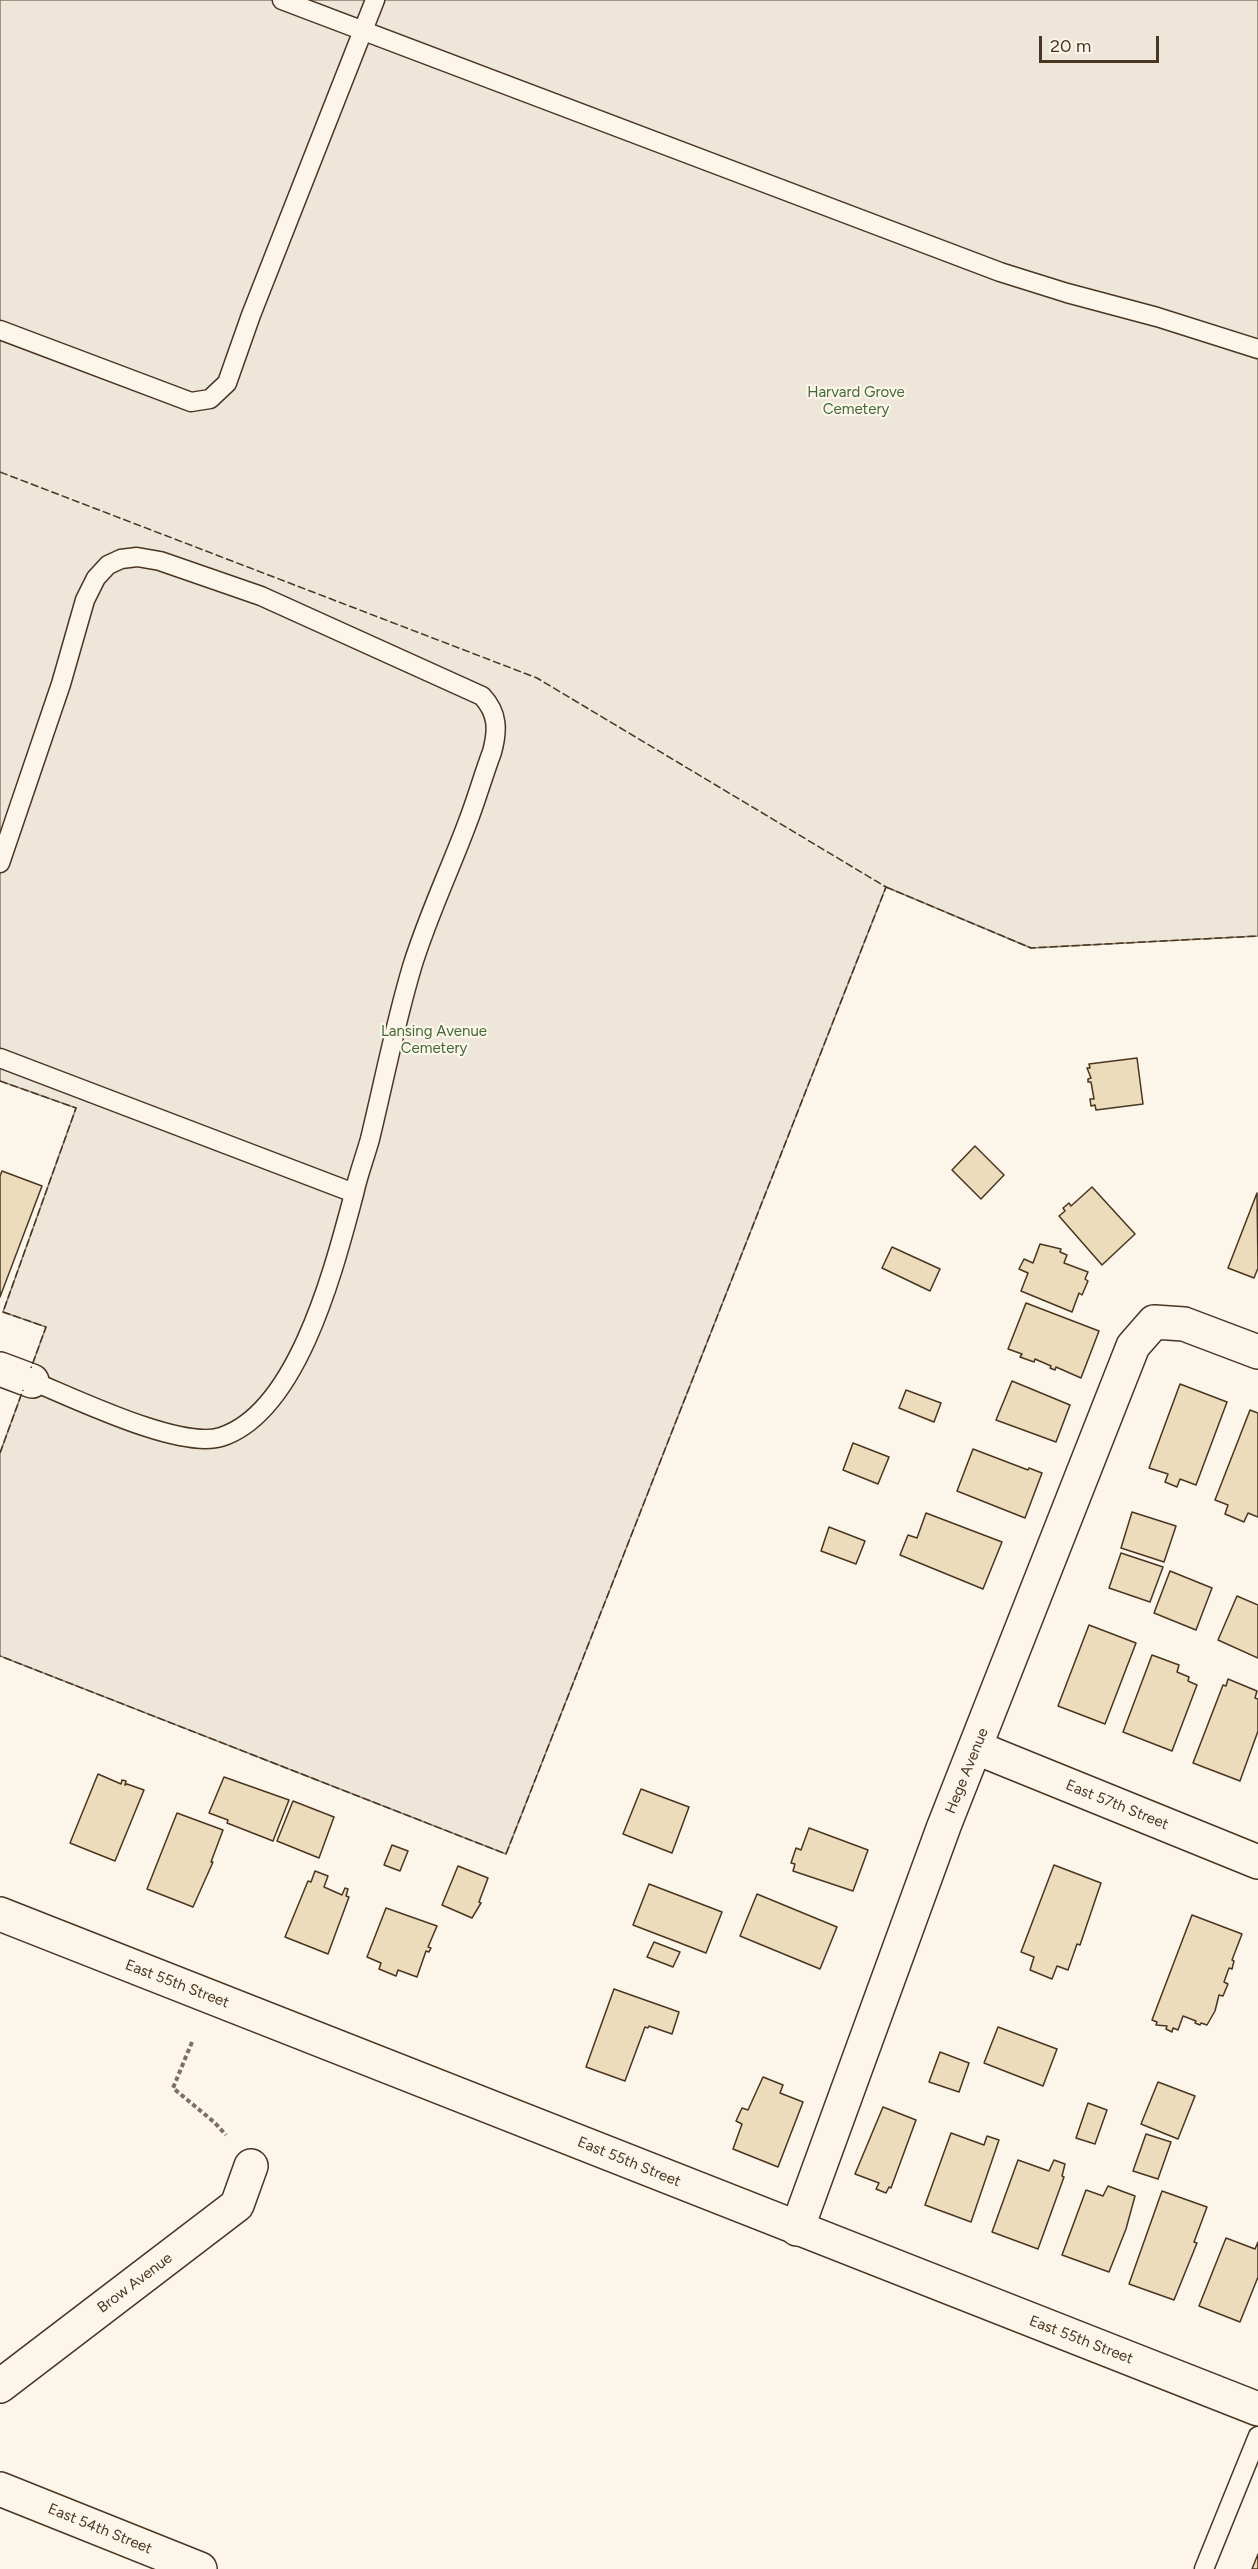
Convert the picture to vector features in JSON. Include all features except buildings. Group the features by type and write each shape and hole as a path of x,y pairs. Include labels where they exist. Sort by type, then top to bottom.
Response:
{"street":[{"name":"Hege Avenue","path":"797,2229 944,1826 1133,1346 1154,1322 1184,1324 1258,1352"},
{"path":"0,1369 32,1381"},
{"name":"East 57th Street","path":"976,1748 1258,1862"},
{"name":"East 55th Street","path":"0,1914 1258,2409"},
{"name":"Brow Avenue","path":"0,2386 237,2205 251,2166"},
{"name":"East 54th Street","path":"0,2490 200,2569"}],"lane":[{"path":"282,0 1000,272 1258,349"},
{"path":"0,330 191,402 210,399 227,383 250,315 375,0"},
{"path":"1226,339 1258,340"},
{"path":"0,863 57,695 86,600 96,578 108,565 121,559 137,556 160,561 261,596 482,696 492,706 496,719 496,736 467,824 412,966 369,1140 332,1276 314,1323 280,1387 261,1413 245,1426 213,1439 177,1437 32,1381"},
{"path":"0,1058 354,1193"},
{"path":"1204,2569 1258,2436"}],"path":[{"path":"192,2042 173,2088 226,2135"}],"green space":[{"path":"0,0 1258,0 1258,936 1031,948 886,887 506,1854 0,1656 0,1453 46,1327 3,1312 76,1108 0,1081"}],"fence":[{"path":"0,472 537,678 886,887 506,1854 0,1656"},
{"path":"886,887 1031,948 1258,936"},
{"path":"0,1081 76,1108 3,1312 46,1327 31,1368"},
{"path":"0,1453 23,1390"}],"park label":[{"name":"Harvard Grove Cemetery","path":"856,402"},
{"name":"Lansing Avenue Cemetery","path":"434,1040"}]}
